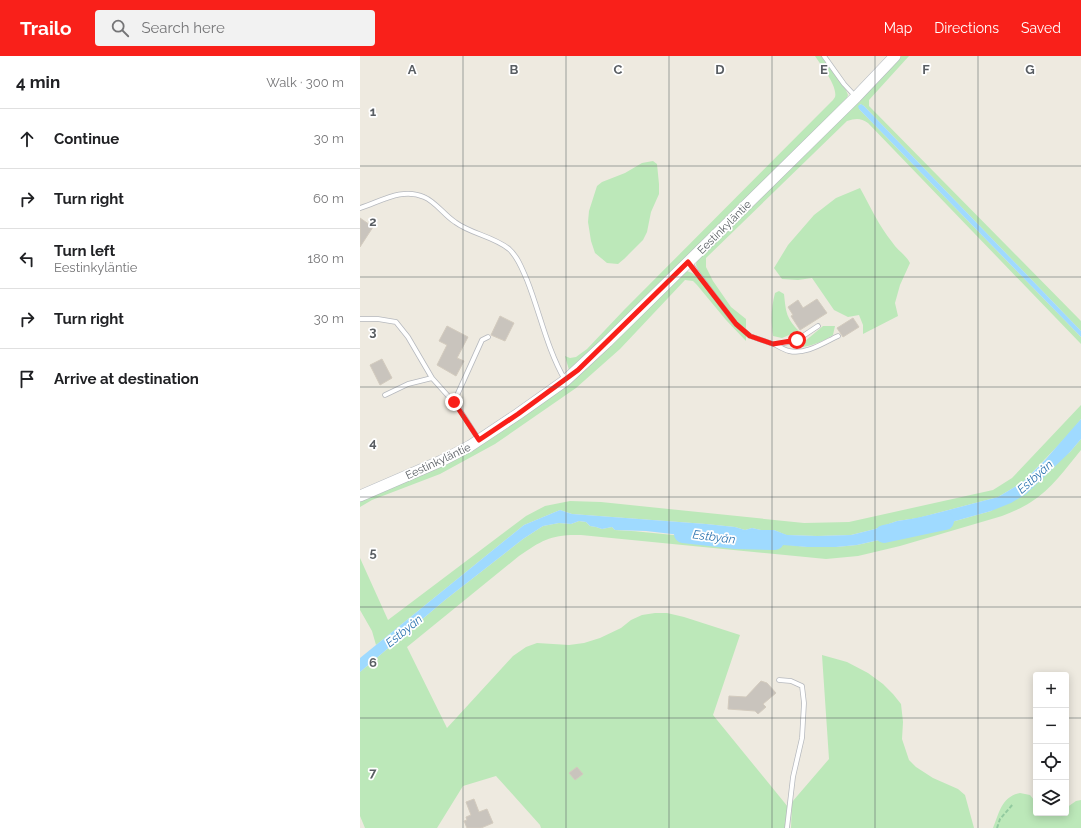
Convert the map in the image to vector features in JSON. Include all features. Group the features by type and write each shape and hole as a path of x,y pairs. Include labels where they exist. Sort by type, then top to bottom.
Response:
{"street":[{"name":"Eestinkyläntie","path":"360,496 441,461 479,440 566,380 607,342 856,97 895,56"}],"lane":[{"path":"824,56 844,84 856,97"},
{"path":"360,209 398,195 411,194 425,197 455,222 468,230 498,241 510,250 519,261 535,299 558,368 566,380"},
{"path":"688,262 736,324 750,336 789,351 802,352 838,336"},
{"path":"360,318 396,322 408,337 432,378 454,402 479,440"},
{"path":"773,344 797,340 818,326"},
{"path":"454,402 482,340 488,337"},
{"path":"385,395 408,384 432,378"},
{"path":"779,680 802,686 804,703 802,738 793,777 787,828"}],"path":[{"path":"998,828 1000,820 1013,804"}],"green space":[{"path":"815,56 821,56 846,90 848,95 847,98 593,350 569,370 565,356 570,358 576,357 587,349 834,99 834,87"},
{"path":"901,56 909,56 869,100 869,106 1081,321 1081,331 864,106 860,104 859,109 1081,337 1081,344 868,123 861,119 847,121 706,258 706,267 713,281 731,307 746,319 746,329 734,319 701,275 696,265 697,259 843,115 854,107 856,103"},
{"path":"653,161 657,164 659,194 651,212 647,232 643,240 618,264 607,263 595,253 591,241 588,222 589,211 597,186 602,182 625,173 642,163"},
{"path":"860,188 883,229 894,245 910,263 900,285 895,303 898,316 863,334 863,325 859,315 848,317 834,310 812,278 798,280 782,279 774,268 788,245 814,215 836,198"},
{"path":"687,271 699,279 736,327 746,335 746,341 693,281 685,280 620,349 576,388 495,444 440,474 372,500 360,507 360,501 426,473 468,452 580,373 622,335 682,273"},
{"path":"779,291 784,294 786,310 789,318 799,331 782,338 773,336 772,325 772,309 775,293"},
{"path":"823,326 835,326 833,335 819,342 803,347 804,342"},
{"path":"1081,405 1081,419 1071,432 1023,482 998,497 918,518 897,521 875,529 851,535 786,535 774,530 752,528 745,530 735,527 706,524 572,514 560,510 524,525 376,645 372,631 360,610 360,558 388,620 526,516 545,506 570,501 601,502 804,523 849,522 993,490 1012,478"},
{"path":"1081,439 1081,450 1064,471 1052,485 1024,506 1002,516 900,546 858,556 826,559 581,535 562,536 548,539 519,556 407,647 447,728 513,656 526,647 537,643 569,645 584,643 600,638 621,628 631,620 642,615 655,613 667,613 684,617 740,635 713,715 788,807 786,828 541,828 540,825 496,776 463,786 437,828 365,828 360,816 360,672 445,600 523,539 543,526 559,523 571,524 579,521 586,522 590,526 602,529 612,527 615,530 696,537 728,536 739,539 807,547 857,545 888,538 911,528 948,523 991,511 1070,452"},
{"path":"822,655 847,662 868,673 883,684 893,694 901,704 903,722 902,739 909,760 916,767 933,778 958,789 965,795 974,828 791,828 792,802 829,759"},
{"path":"1020,793 1030,795 1033,799 1033,816 1069,816 1069,806 1076,801 1081,800 1081,828 993,828 999,811 1005,801"}],"water":[{"path":"861,104 1081,331 1081,337 859,109 858,106"},
{"path":"1081,419 1081,439 1070,452 1026,494 1011,503 991,511 948,523 911,528 888,538 857,545 807,547 771,544 739,539 729,535 698,537 646,531 615,530 612,527 602,529 590,526 586,522 579,521 571,524 559,523 543,526 523,539 445,600 360,672 360,658 524,525 560,510 572,514 706,524 735,527 745,530 752,528 774,530 787,535 851,535 875,529 897,521 918,518 998,497 1023,482 1045,460"}],"building":[{"path":"360,218 373,227 360,247"},
{"path":"817,299 827,313 800,330 791,316 793,315 788,307 798,300 803,308"},
{"path":"500,316 514,323 505,341 491,335"},
{"path":"853,318 859,327 843,337 837,328"},
{"path":"447,326 468,337 457,358 464,361 456,376 437,365 447,345 439,341"},
{"path":"382,359 392,378 380,385 370,365"},
{"path":"761,681 767,683 776,693 763,704 766,707 758,714 755,711 728,709 729,696 746,697"},
{"path":"577,767 583,774 575,780 569,773"},
{"path":"474,799 479,812 487,809 493,823 481,828 467,828 464,821 467,820 466,817 471,815 466,802"}],"waterway":[{"name":"Estbyån","path":"884,534 945,521"},
{"name":"Estbyån","path":"683,534 736,540 775,541"}],"route":[{"path":"454,402 479,440 518,414 578,370 688,262 736,324 750,336 773,344 797,340"}]}
